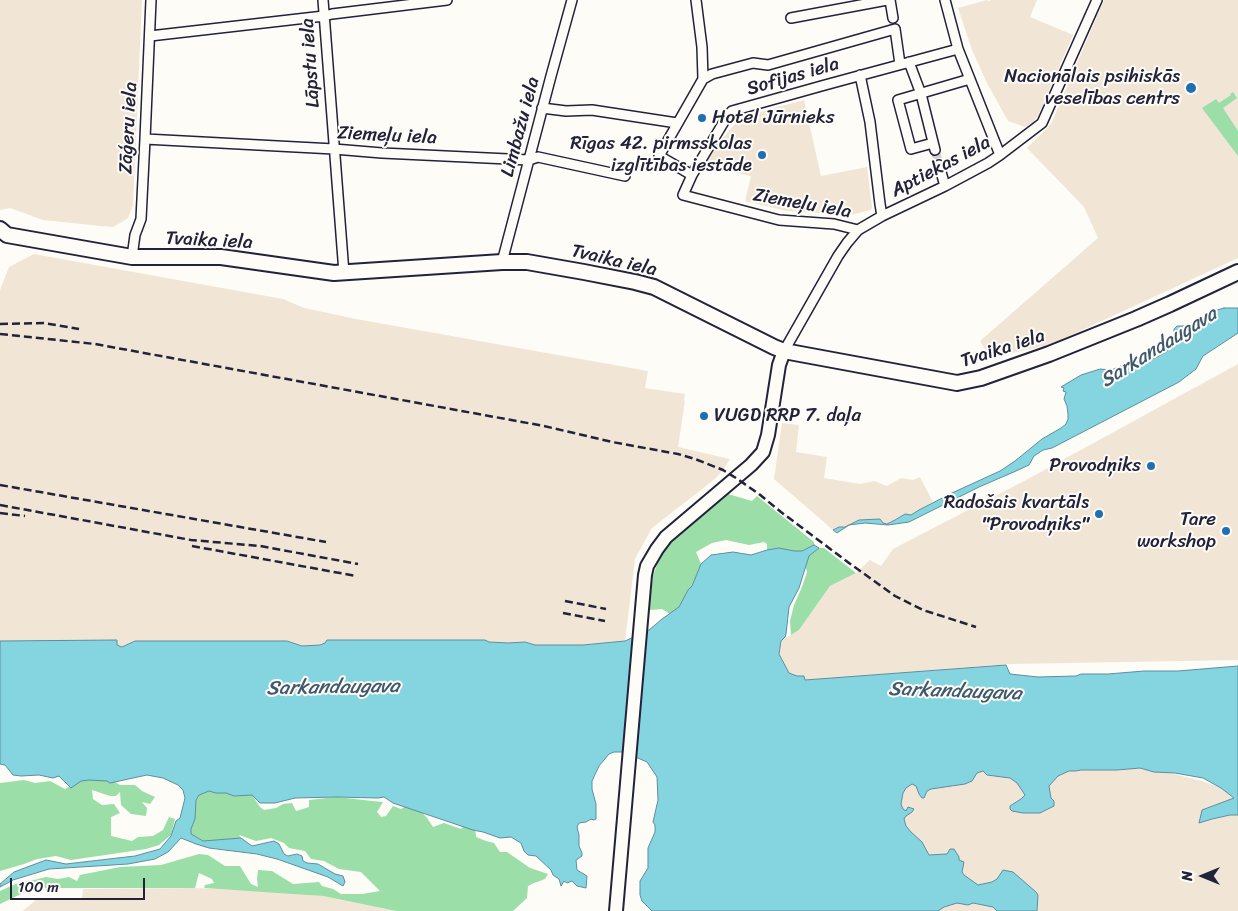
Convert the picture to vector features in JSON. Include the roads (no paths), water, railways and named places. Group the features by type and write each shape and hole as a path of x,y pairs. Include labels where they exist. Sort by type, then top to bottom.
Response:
{"main road":[{"name":"Tvaika iela","path":"2,235 132,257 221,257 334,273 528,262 654,287 774,347 784,350 957,383 1014,367 1136,319 1238,272"}],"street":[{"name":"Zāģeru iela","path":"132,257 140,220 146,139 151,0"},
{"name":"Lāpstu iela","path":"323,0 344,273"},
{"path":"150,36 447,0"},
{"name":"Limbažu iela","path":"502,262 572,0"},
{"path":"696,0 704,79"},
{"path":"791,18 889,0 893,18"},
{"path":"945,0 958,48 1000,155"},
{"name":"Aptiekas iela","path":"784,350 846,243 858,230 882,216 946,186 1000,155 1042,123 1096,0"},
{"path":"692,175 659,156 704,79 712,74 753,63 768,65 895,28 904,63 921,94 934,146 911,149 898,100 921,94 970,79"},
{"name":"Sofijas iela","path":"683,195 692,175 728,115 732,112 958,48"},
{"path":"860,75 870,122 882,216"},
{"path":"542,108 566,111 592,110 677,123"},
{"name":"Ziemeļu iela","path":"146,139 529,160 538,157 625,176"},
{"path":"939,165 946,186"},
{"name":"Ziemeļu iela","path":"683,195 779,220 834,224 858,230"},
{"path":"616,911 647,566 666,537 751,465 763,452 768,436 779,365 784,350"}],"water":[{"path":"1238,308 1238,333 1203,356 1196,369 1179,382 1052,448 1043,450 1034,456 1029,465 979,487 909,522 888,525 865,523 849,525 859,520 880,519 883,523 887,524 905,514 911,515 952,493 1000,471 1042,439 1066,424 1068,414 1064,399 1066,392 1061,387 1081,375 1100,369 1111,370 1131,362 1148,361 1157,357 1166,352 1174,336 1174,329 1177,326 1204,321 1217,310"},
{"path":"849,525 837,533 833,530 839,527"},
{"name":"Sarkandaugava","path":"814,545 819,548 809,556 799,588 789,607 786,634 781,641 779,654 789,673 804,676 805,680 1006,665 1010,674 1038,677 1178,671 1238,666 1238,815 1230,815 1199,823 1202,810 1234,798 1203,778 1175,773 1154,772 1140,768 1069,771 1058,776 1049,786 1054,806 1040,813 1023,813 1010,809 1010,806 1025,795 1017,783 1010,778 987,775 983,771 977,773 972,781 965,784 931,789 927,791 924,798 919,794 916,786 912,784 906,788 901,804 906,811 908,807 914,809 904,819 906,826 922,842 929,855 947,854 950,849 954,849 959,860 964,862 962,872 964,875 978,885 997,879 1003,870 1013,872 1038,895 1037,911 997,911 993,907 973,903 968,905 957,903 938,911 652,911 642,901 640,881 648,868 648,848 655,832 653,822 658,800 657,777 647,762 624,752 614,752 609,754 599,766 592,781 596,804 596,819 579,823 577,827 582,856 576,860 577,870 587,876 586,888 577,886 572,881 567,883 564,881 561,886 559,879 553,875 551,870 536,856 528,855 521,843 511,837 500,838 473,830 393,803 384,797 295,798 275,803 260,803 252,795 234,796 209,791 199,795 196,800 195,819 191,834 203,841 241,838 252,846 274,841 279,844 284,854 288,856 297,854 302,856 303,861 307,863 318,864 335,874 343,876 345,882 343,886 328,877 277,859 257,854 209,848 181,838 168,852 155,859 128,864 49,869 13,880 0,887 0,884 14,872 46,860 66,864 135,856 160,849 171,836 176,821 180,818 185,798 183,790 178,785 163,778 147,775 110,783 107,781 81,781 71,788 59,776 53,778 39,775 13,775 5,765 0,764 0,641 117,640 117,645 122,647 135,641 287,641 302,646 320,645 327,640 485,640 508,643 525,642 535,645 583,645 625,641 649,630 679,607 692,586 701,564 711,555 733,552 751,555 779,548 802,551"}],"tunnel":[{"path":"935,150 939,165"}],"railway":[{"path":"0,324 44,323 79,329"},
{"path":"0,334 95,344 544,426 695,459 723,470 736,478 895,596 923,610 976,627"},
{"path":"0,485 326,542"},
{"path":"0,505 191,540 260,546 358,564"},
{"path":"0,513 25,516"},
{"path":"192,546 356,576"},
{"path":"565,601 606,609"},
{"path":"563,613 605,621"}],"place":[{"name":"Nacionālais psihiskās veselības centrs","path":"1191,88"},
{"name":"Hotel Jūrnieks","path":"702,118"},
{"name":"Rīgas 42. pirmsskolas izglītības iestāde","path":"762,155"},
{"name":"VUGD RRP 7. daļa","path":"704,416"},
{"name":"Provodņiks","path":"1151,466"},
{"name":"Radošais kvartāls \"Provodņiks\"","path":"1099,514"},
{"name":"Tare workshop","path":"1226,531"}]}
